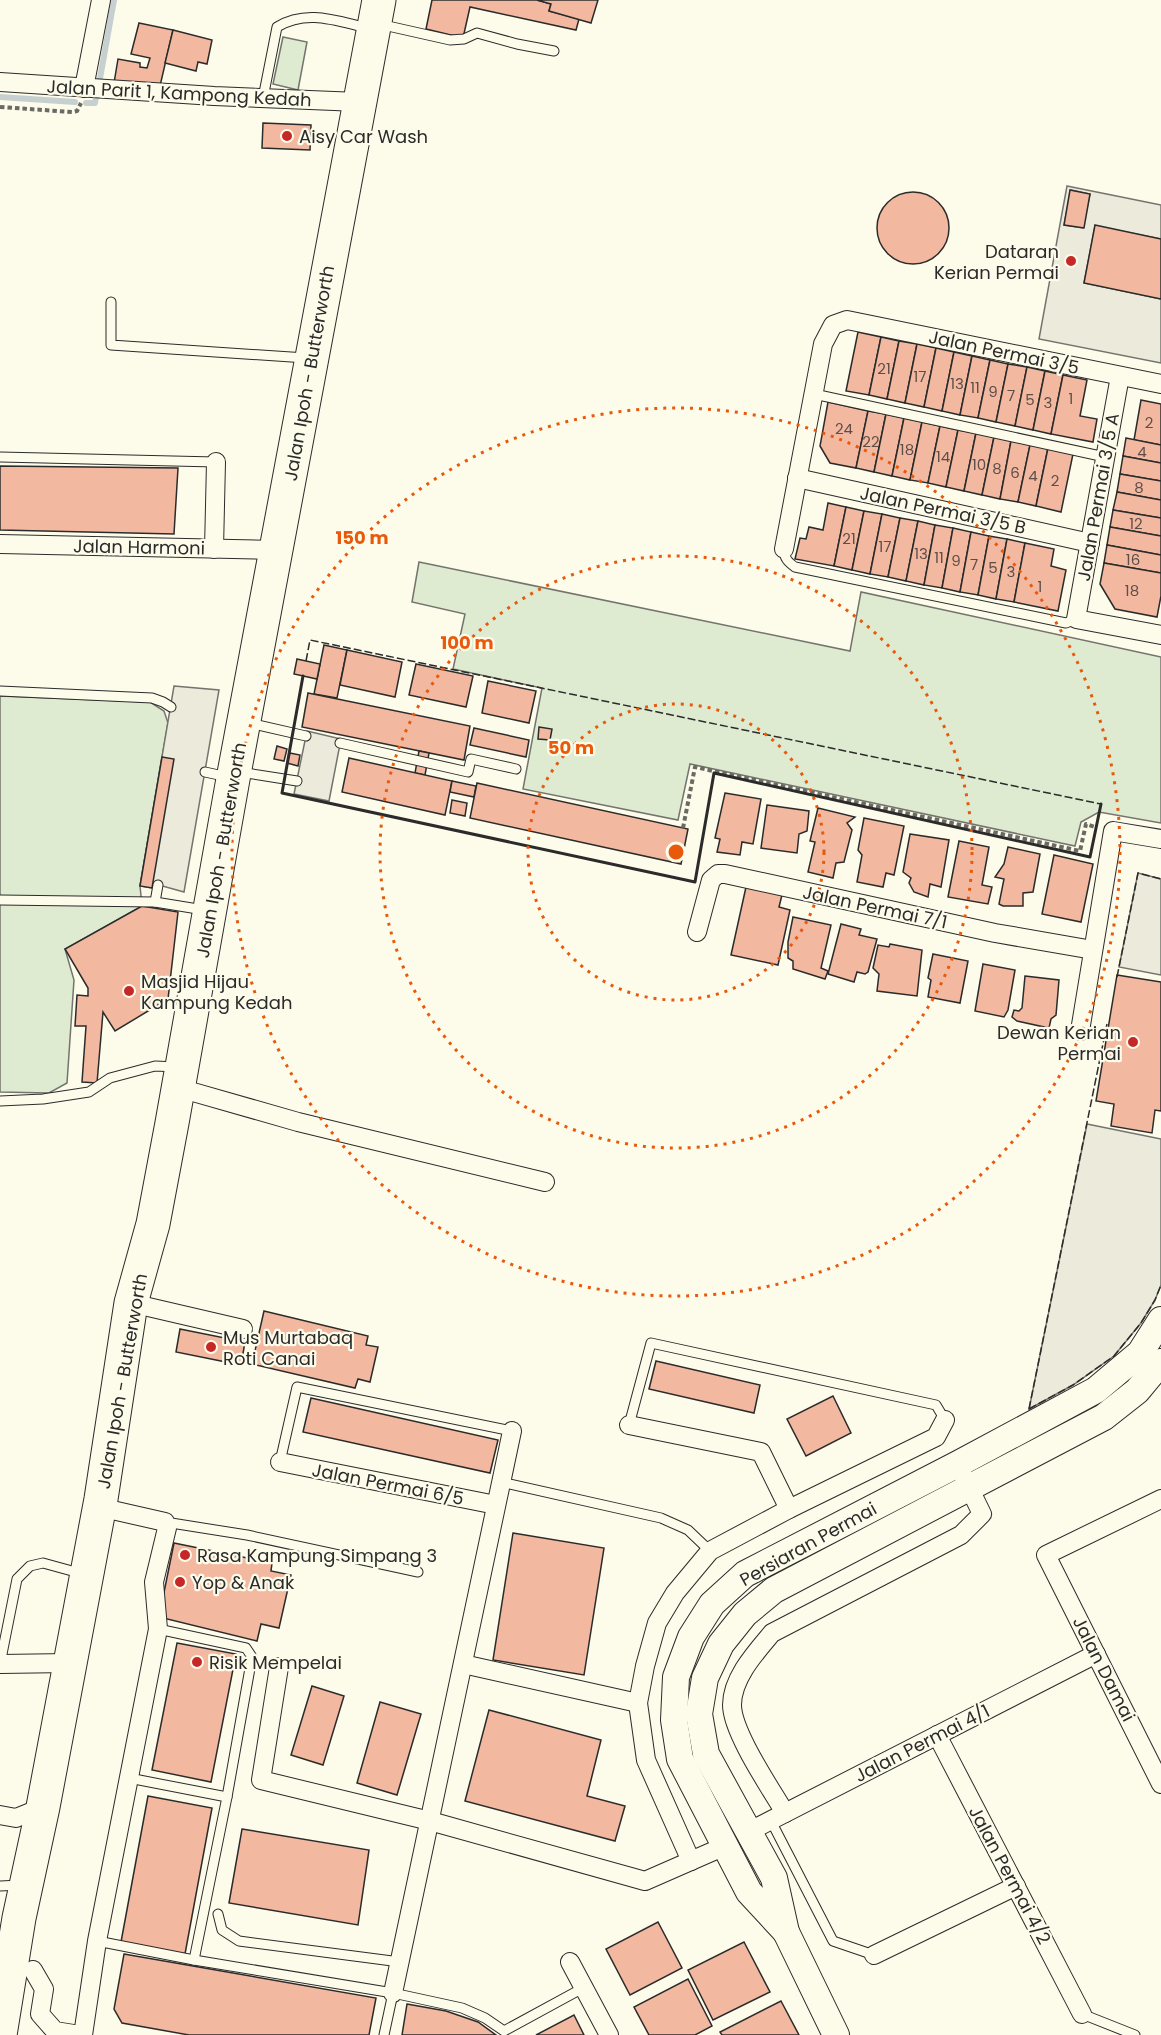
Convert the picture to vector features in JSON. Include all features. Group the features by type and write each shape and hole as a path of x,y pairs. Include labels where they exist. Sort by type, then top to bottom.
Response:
{"highway":[{"name":"Jalan Ipoh - Butterworth","path":"0,2035 13,1886 15,1814 69,1663 99,1507 131,1303 153,1224 210,910 224,774 244,722 376,17"},
{"name":"Jalan Ipoh - Butterworth","path":"15,1814 40,1924 33,1970 42,2034"}],"street":[{"path":"84,88 101,0"},
{"name":"Jalan Parit 1, Kampong Kedah","path":"0,82 359,102"},
{"name":"Jalan Permai 3/5","path":"814,394 823,344 833,325 847,320 1161,384"},
{"name":"Jalan Permai 3/5 A","path":"1076,618 1120,376"},
{"path":"784,549 814,394"},
{"path":"214,549 216,462"},
{"name":"Jalan Permai 3/5 B","path":"797,478 1090,543"},
{"name":"Jalan Harmoni","path":"0,544 277,550"},
{"path":"1076,618 1161,634"},
{"path":"1080,1031 1113,831 1161,839"},
{"name":"Jalan Permai 7/1","path":"697,932 711,880 718,874 725,874 994,933 1093,950"},
{"path":"180,1077 298,1122 545,1182"},
{"path":"131,1303 243,1329"},
{"name":"Persiaran Permai","path":"786,1932 749,1892 680,1759 674,1720 676,1677 692,1637 712,1604 745,1574 1096,1390 1140,1353 1161,1320"},
{"name":"Persiaran Permai","path":"786,1932 774,1878 768,1822 706,1754 699,1714 705,1678 721,1644 746,1614 774,1590 1104,1417 1137,1391 1161,1362"},
{"path":"691,1861 646,1760 638,1703 657,1623 675,1593 710,1551 789,1509 936,1437 945,1420"},
{"path":"629,1425 761,1452 789,1509"},
{"path":"393,1993 512,1431"},
{"name":"Jalan Permai 6/5","path":"280,1462 496,1505"},
{"path":"768,1822 732,1705 738,1681 751,1658 772,1633 962,1534 982,1514 958,1464"},
{"name":"Jalan Damai","path":"1161,1499 1047,1555 1161,1784"},
{"path":"42,2034 82,2035 97,1941 158,1629 154,1582 167,1528 165,1522 99,1507"},
{"name":"Jalan Permai 4/1","path":"768,1822 1096,1654"},
{"path":"0,1664 69,1663"},
{"path":"463,1664 638,1703"},
{"path":"279,1667 261,1780 430,1821 645,1881 725,1846"},
{"name":"Jalan Permai 4/2","path":"937,1735 1082,2014"},
{"path":"874,1955 1016,1886"},
{"path":"786,1932 836,2035"},
{"path":"570,1962 609,2035"}],"lane":[{"path":"263,98 277,27 290,19 309,16 376,17 450,40 464,39 477,33 554,51"},
{"path":"111,302 111,345 311,359"},
{"path":"814,394 1105,457"},
{"path":"0,457 216,462"},
{"path":"784,549 787,561 795,567 1066,623 1076,618"},
{"path":"0,691 152,698 171,707"},
{"path":"244,722 306,736"},
{"path":"340,743 468,772 471,759 516,769"},
{"path":"224,774 297,781"},
{"path":"155,902 158,885"},
{"path":"0,900 155,902 210,910"},
{"path":"0,1101 43,1099 89,1092 110,1078 155,1066 180,1077"},
{"path":"629,1425 651,1342 936,1405 945,1420"},
{"path":"280,1462 297,1387 512,1431"},
{"path":"501,1482 661,1518 688,1530 710,1551"},
{"path":"165,1522 247,1535 418,1572"},
{"path":"0,1664 17,1579 30,1566 43,1563 86,1575"},
{"path":"158,1629 246,1648 252,1657 194,1960"},
{"path":"129,1778 227,1797"},
{"path":"768,1822 833,1941 874,1955"},
{"path":"218,1914 222,1930 239,1941 400,1962"},
{"path":"97,1941 194,1960 393,1993 462,2008 485,2018 504,2031 583,1988"},
{"path":"384,2035 393,1993"},
{"path":"1082,2014 1135,2035"}],"path":[{"path":"0,107 77,111 84,88"},
{"path":"683,828 694,767 1080,851 1086,824 1113,831"}],"green space":[{"path":"283,37 307,42 298,90 273,84"},
{"path":"419,562 850,651 861,592 1161,657 1161,823 1099,812 1081,822 1075,846 690,764 678,820 523,789 542,688 453,669 465,614 412,602"},
{"path":"0,696 150,702 164,711 168,723 140,886 142,906 65,949 74,980 67,1083 49,1093 0,1092"}],"shaded area":[{"name":"Dataran Kerian Permai","path":"1067,186 1161,205 1161,239 1095,226 1084,283 1161,299 1161,363 1039,339","holes":["1071,190 1090,194 1083,228 1064,225"]},
{"path":"174,686 219,690 184,892 159,885 152,888 140,886"},
{"path":"307,731 341,739 329,801 294,794"},
{"path":"1138,873 1161,879 1161,975 1119,967"},
{"path":"1087,1124 1161,1139 1161,1285 1141,1323 1114,1356 1073,1385 1029,1409"}],"building":[{"path":"432,0 537,0 551,4 549,11 579,19 576,30 470,7 463,38 426,29"},
{"path":"537,0 598,0 591,23 549,11 551,4"},
{"path":"139,23 173,30 160,86 114,83 118,59 140,63 140,67 147,68 150,58 131,54"},
{"path":"173,30 212,40 207,64 198,62 196,71 165,63"},
{"name":"Aisy Car Wash","path":"263,123 311,125 310,150 262,148"},
{"path":"1070,190 1090,194 1084,228 1064,225"},
{"path":"913,192 927,195 939,202 946,214 949,228 946,242 939,254 927,261 913,264 899,261 887,254 880,242 877,228 880,214 887,202 899,195"},
{"path":"1095,225 1161,239 1161,299 1084,283"},
{"path":"858,332 881,337 869,395 846,391"},
{"path":"881,337 899,341 887,399 869,395"},
{"path":"899,341 917,344 905,403 887,399"},
{"path":"917,344 936,348 924,407 905,403"},
{"path":"936,348 954,352 942,411 924,407"},
{"path":"954,352 972,356 960,415 942,411"},
{"path":"972,356 990,360 978,418 960,415"},
{"path":"990,360 1008,364 996,422 978,418"},
{"path":"1008,364 1027,367 1015,426 996,422"},
{"path":"1027,367 1045,371 1033,430 1015,426"},
{"path":"1045,371 1063,375 1051,434 1033,430"},
{"path":"1063,375 1087,380 1080,416 1097,419 1093,442 1051,434"},
{"path":"1141,400 1161,404 1161,445 1134,440"},
{"path":"828,402 868,411 856,468 830,463 820,446"},
{"path":"868,411 886,414 874,472 856,468"},
{"path":"886,414 904,418 892,476 874,472"},
{"path":"904,418 922,422 910,480 892,476"},
{"path":"922,422 940,426 928,483 910,480"},
{"path":"940,426 958,430 946,487 928,483"},
{"path":"958,430 976,433 964,491 946,487"},
{"path":"976,433 994,437 982,495 964,491"},
{"path":"994,437 1011,441 1000,499 982,495"},
{"path":"1126,438 1161,445 1161,463 1123,456"},
{"path":"1011,441 1030,445 1018,502 1000,499"},
{"path":"1030,445 1048,448 1036,506 1018,502"},
{"path":"1048,448 1073,454 1061,512 1036,506"},
{"path":"1123,456 1161,463 1161,481 1120,474"},
{"path":"0,466 178,468 174,534 0,530"},
{"path":"1120,474 1161,481 1161,500 1117,492"},
{"path":"1117,492 1161,500 1161,518 1113,510"},
{"path":"828,503 846,507 834,566 795,559 800,538 806,539 809,527 823,530"},
{"path":"846,507 864,511 852,570 834,566"},
{"path":"1113,510 1161,518 1161,536 1110,527"},
{"path":"864,511 882,514 870,574 852,570"},
{"path":"882,514 900,518 888,577 870,574"},
{"path":"900,518 918,521 906,581 888,577"},
{"path":"918,521 935,525 924,585 906,581"},
{"path":"935,525 953,528 942,588 924,585"},
{"path":"1110,527 1161,536 1161,555 1107,545"},
{"path":"953,528 971,532 960,592 942,588"},
{"path":"971,532 989,536 978,595 960,592"},
{"path":"989,536 1007,539 996,599 978,595"},
{"path":"1007,539 1025,543 1014,602 996,599"},
{"path":"1025,543 1054,549 1051,566 1066,570 1058,611 1014,602"},
{"path":"1107,545 1161,555 1161,573 1104,563"},
{"path":"1104,563 1161,573 1161,596 1157,617 1115,609 1100,584"},
{"path":"324,645 347,650 337,698 314,694"},
{"path":"347,650 402,662 395,697 340,685"},
{"path":"297,659 320,664 317,679 294,674"},
{"path":"416,664 473,676 466,707 409,695"},
{"path":"488,681 536,691 529,723 482,713"},
{"path":"308,693 470,726 464,760 302,727"},
{"path":"539,727 552,729 550,740 538,739"},
{"path":"474,728 529,740 526,757 470,745"},
{"path":"277,746 287,749 284,761 274,759"},
{"path":"419,751 429,753 425,775 415,773"},
{"path":"290,753 300,755 298,766 287,763"},
{"path":"162,757 174,759 152,888 140,886"},
{"path":"349,758 452,781 445,815 342,792"},
{"path":"452,781 476,786 474,797 450,792"},
{"path":"477,783 688,829 681,864 470,818"},
{"path":"725,793 761,799 753,844 742,842 740,855 717,852 720,839 715,838"},
{"path":"452,800 467,803 465,816 450,813"},
{"path":"767,805 809,811 807,831 799,834 797,853 761,848"},
{"path":"818,808 855,817 847,823 852,830 844,862 836,863 833,878 808,872 815,842 810,841"},
{"path":"864,818 904,826 894,875 886,873 883,887 857,882 862,855 858,850"},
{"path":"910,834 949,840 941,887 930,884 928,897 914,892 909,883 911,878 903,872"},
{"path":"959,841 989,847 982,885 992,887 988,904 948,897"},
{"path":"1008,847 1040,854 1033,892 1023,893 1023,906 999,904 1004,879 995,877 1004,864"},
{"path":"1054,855 1093,864 1081,922 1042,914"},
{"path":"746,887 782,895 779,907 790,910 778,965 731,955"},
{"name":"Masjid Hijau Kampung Kedah","path":"142,906 178,912 168,999 115,1031 103,1012 97,1083 82,1082 86,1026 75,1026 77,995 88,996 88,988 65,949"},
{"path":"793,917 831,925 821,968 828,971 825,979 793,969 793,961 788,958 788,942"},
{"path":"841,924 861,929 859,935 877,939 868,972 865,974 857,972 854,982 828,974"},
{"path":"890,944 922,950 917,996 877,991 879,974 873,968 878,945 889,947"},
{"path":"933,954 968,961 960,1003 928,997 931,980 928,978"},
{"path":"983,964 1015,970 1008,1010 1004,1017 975,1011"},
{"name":"Dewan Kerian Permai","path":"1117,975 1161,982 1161,1111 1155,1110 1152,1133 1111,1126 1114,1104 1096,1101"},
{"path":"1025,976 1059,980 1056,1015 1051,1019 1049,1028 1017,1021 1012,1017 1014,1010 1019,1011 1022,1008"},
{"path":"264,1311 368,1336 366,1345 378,1347 370,1382 358,1379 355,1388 252,1364"},
{"name":"Mus Murtabaq Roti Canai","path":"180,1329 245,1342 241,1365 176,1352"},
{"path":"656,1361 760,1385 754,1413 649,1389"},
{"path":"833,1396 851,1433 806,1456 787,1419"},
{"path":"311,1398 498,1440 490,1473 303,1432"},
{"path":"513,1533 604,1548 584,1675 493,1660"},
{"path":"174,1543 272,1563 271,1571 291,1575 279,1628 261,1624 257,1641 159,1617"},
{"path":"177,1643 236,1654 211,1782 152,1770"},
{"path":"312,1686 344,1696 323,1765 291,1755"},
{"path":"380,1702 421,1714 397,1795 357,1783"},
{"path":"489,1710 601,1740 587,1796 625,1806 615,1841 465,1801"},
{"path":"148,1796 212,1808 185,1954 121,1942"},
{"path":"242,1829 369,1850 358,1925 229,1903"},
{"path":"658,1922 682,1968 630,1995 606,1949"},
{"path":"744,1942 770,1992 713,2020 688,1970"},
{"path":"124,1954 376,1998 369,2035 189,2035 122,2023 114,2009"},
{"path":"688,1979 712,2026 695,2035 649,2035 634,2007"},
{"path":"781,2001 799,2035 722,2035 720,2032"},
{"path":"407,2004 446,2011 478,2022 496,2035 402,2035"},
{"path":"574,2015 584,2035 536,2035"}],"waterway":[{"path":"99,84 114,0"},
{"path":"0,97 75,102"},
{"path":"86,103 95,103 96,97"}],"fence":[{"path":"306,661 310,640 1101,804"},
{"path":"1117,977 1138,873 1161,879"},
{"path":"1029,1409 1107,1024"},
{"path":"1029,1409 1073,1385 1114,1356 1141,1323 1161,1285"}],"wall":[{"path":"303,676 282,793 695,882 714,773 1090,857 1101,804"}],"place":[{"name":"Aisy Car Wash","path":"287,136"},
{"name":"Dataran Kerian Permai","path":"1071,261"},
{"name":"Masjid Hijau Kampung Kedah","path":"129,991"},
{"name":"Dewan Kerian Permai","path":"1133,1042"},
{"name":"Mus Murtabaq Roti Canai","path":"211,1347"},
{"name":"Rasa Kampung Simpang 3","path":"185,1555"},
{"name":"Yop & Anak","path":"180,1582"},
{"name":"Risik Mempelai","path":"197,1662"}]}
